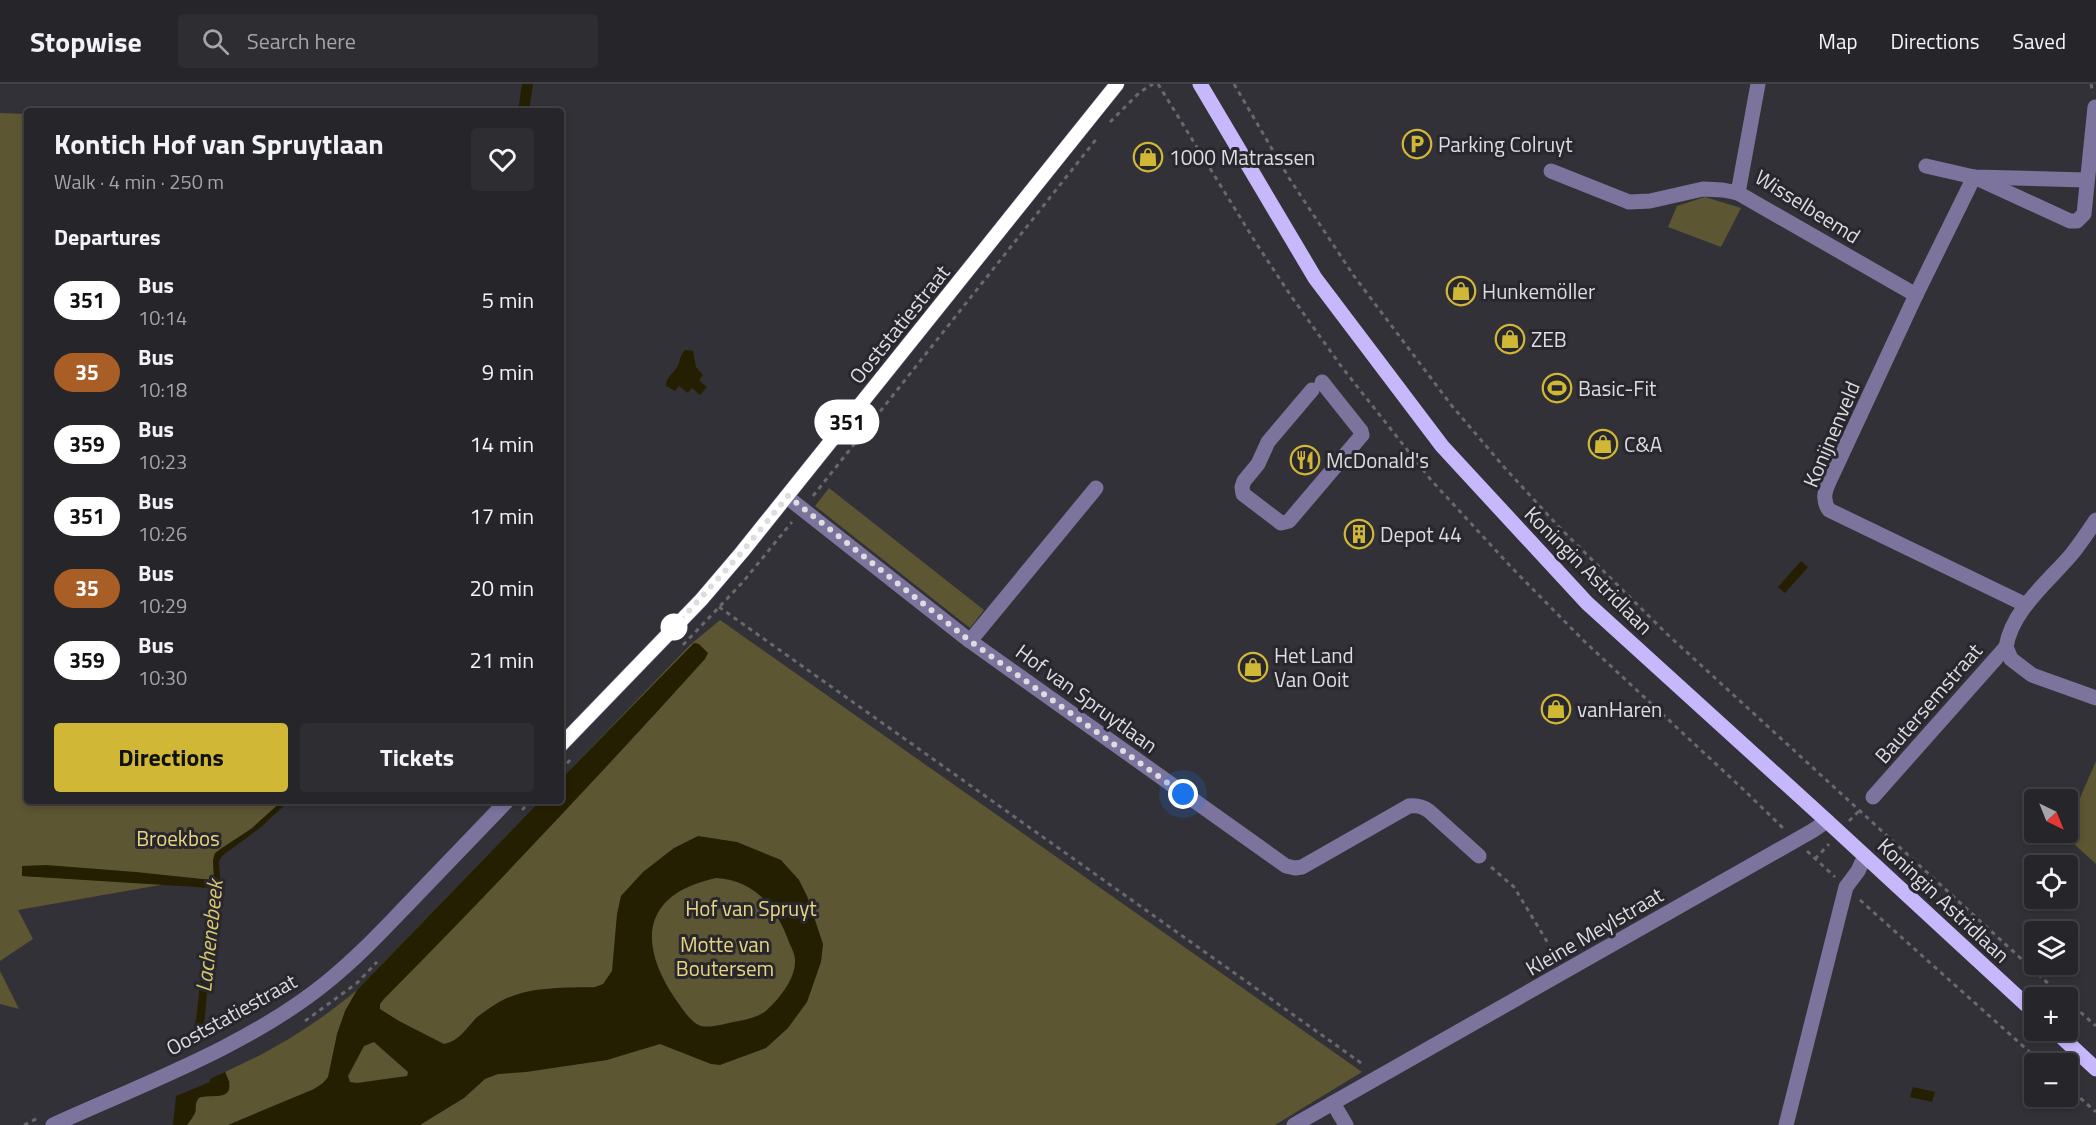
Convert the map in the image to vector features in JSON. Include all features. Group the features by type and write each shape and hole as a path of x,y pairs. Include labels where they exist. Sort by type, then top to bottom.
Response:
{"main road":[{"name":"Koningin Astridlaan","path":"1200,84 1315,278 1442,446 1587,603 2024,1003"},
{"path":"2066,1041 2096,1069"}],"street":[{"name":"Ooststatiestraat","path":"564,742 701,600 788,496 1117,84"},
{"name":"Wisselbeemd","path":"1758,84 1738,192 1916,295"},
{"path":"1974,177 2070,221 2078,221 2084,214 2095,107"},
{"path":"1926,166 1974,177 2086,180"},
{"path":"1551,171 1629,202 1650,201 1703,189 1738,192"},
{"name":"Konijnenveld","path":"1974,177 1916,295 1824,494 1825,504 1830,510 2026,605"},
{"path":"1317,386 1361,431 1362,435 1289,521 1281,523 1244,494 1242,487 1258,464 1268,442 1317,386"},
{"path":"970,641 1096,488"},
{"name":"Hof van Spruytlaan","path":"788,496 970,641 1286,866 1302,867 1409,806 1419,805 1429,811 1479,856"},
{"name":"Bautersemstraat","path":"1874,797 2006,647 2008,636 2026,605 2073,553 2096,520"},
{"path":"2006,647 2011,659 2032,675 2096,698"},
{"name":"Ooststatiestraat","path":"47,1121 208,1054 271,1021 327,982 362,951 504,804"},
{"name":"Kleine Meylstraat","path":"1333,1103 1827,821"},
{"path":"1786,1125 1846,887 1858,871 1865,856"},
{"path":"1294,1125 1333,1103 1346,1125"}],"path":[{"path":"1153,84 1140,92 1110,122 803,508 719,608 1381,1077"},
{"path":"1234,84 1289,178 1354,276 1452,406 1504,467 1559,527 1667,634 2053,987"},
{"path":"1796,840 2031,1053"},
{"path":"1479,856 1514,887 1564,971"},
{"path":"2078,1010 2096,1026"},
{"path":"2078,1096 2096,1112"},
{"path":"24,1125 47,1121"}],"green space":[{"name":"Broekbos","path":"0,113 24,114 24,804 279,804 251,829 220,849 213,860 214,879 212,880 22,866 22,876 166,884 18,910 33,939 0,961"},
{"path":"1705,197 1741,208 1721,247 1668,227 1677,206"},
{"path":"829,488 984,610 970,628 815,506"},
{"name":"Hof van Spruyt","path":"720,620 1362,1072 1275,1125 187,1125 194,1114 199,1097 209,1096 230,1083 225,1072 294,1036 357,990 537,804 564,804 564,776 690,645"},
{"path":"2096,761 2096,864 2073,843 2078,843 2078,803"},
{"path":"0,971 19,1009 0,1004"}],"water":[{"path":"522,84 533,84 529,108 518,108"},
{"path":"685,350 693,351 696,367 703,375 699,380 707,387 700,395 692,388 688,393 679,386 675,391 666,386"},
{"path":"1801,561 1808,567 1785,593 1778,587"},
{"path":"694,643 699,644 708,653 586,789 383,1000 380,1009 444,1044 458,1037 484,1012 510,997 534,990 595,987 603,984 612,971 617,914 621,896 643,872 674,848 698,836 737,842 781,860 799,880 807,896 823,944 821,962 807,1002 788,1028 766,1048 720,1065 711,1064 660,1044 607,1060 498,1074 485,1079 464,1098 420,1125 228,1125 314,1089 323,1083 328,1077 337,1034 345,1011 357,990 537,804 564,804 564,776","holes":["716,878 730,880 753,890 771,907 793,951 795,967 777,1000 763,1013 717,1026 701,1026 687,1015 663,979 655,959 652,941 654,924 661,909 673,896 691,885","374,1042 408,1072 407,1076 357,1083 350,1082 348,1076 364,1046"]},
{"name":"Lachenebeek","path":"279,804 286,804 261,827 222,856 219,861 220,878 216,898 205,1030 192,1036 196,1020 211,888 22,876 22,866 46,865 212,880 215,853 251,829"},
{"path":"225,1072 229,1083 229,1090 226,1094 198,1099 195,1113 187,1125 173,1125 176,1096 210,1082 210,1079"},
{"path":"1913,1087 1935,1092 1932,1102 1910,1097"}],"bus line":[{"name":"351","path":"564,742 701,600 742,552 1117,84"}],"place":[{"name":"Parking Colruyt","path":"1417,144"},
{"name":"1000 Matrassen","path":"1148,157"},
{"name":"Hunkemöller","path":"1461,291"},
{"name":"ZEB","path":"1510,339"},
{"name":"Basic-Fit","path":"1557,388"},
{"name":"C&A","path":"1603,444"},
{"name":"McDonald's","path":"1305,460"},
{"name":"Depot 44","path":"1359,534"},
{"name":"Het Land Van Ooit","path":"1253,667"},
{"name":"vanHaren","path":"1556,709"}],"route":[{"path":"674,627 671,631 701,600 788,496 970,641 1183,794"}],"park label":[{"name":"Motte van Boutersem","path":"725,956"}]}
